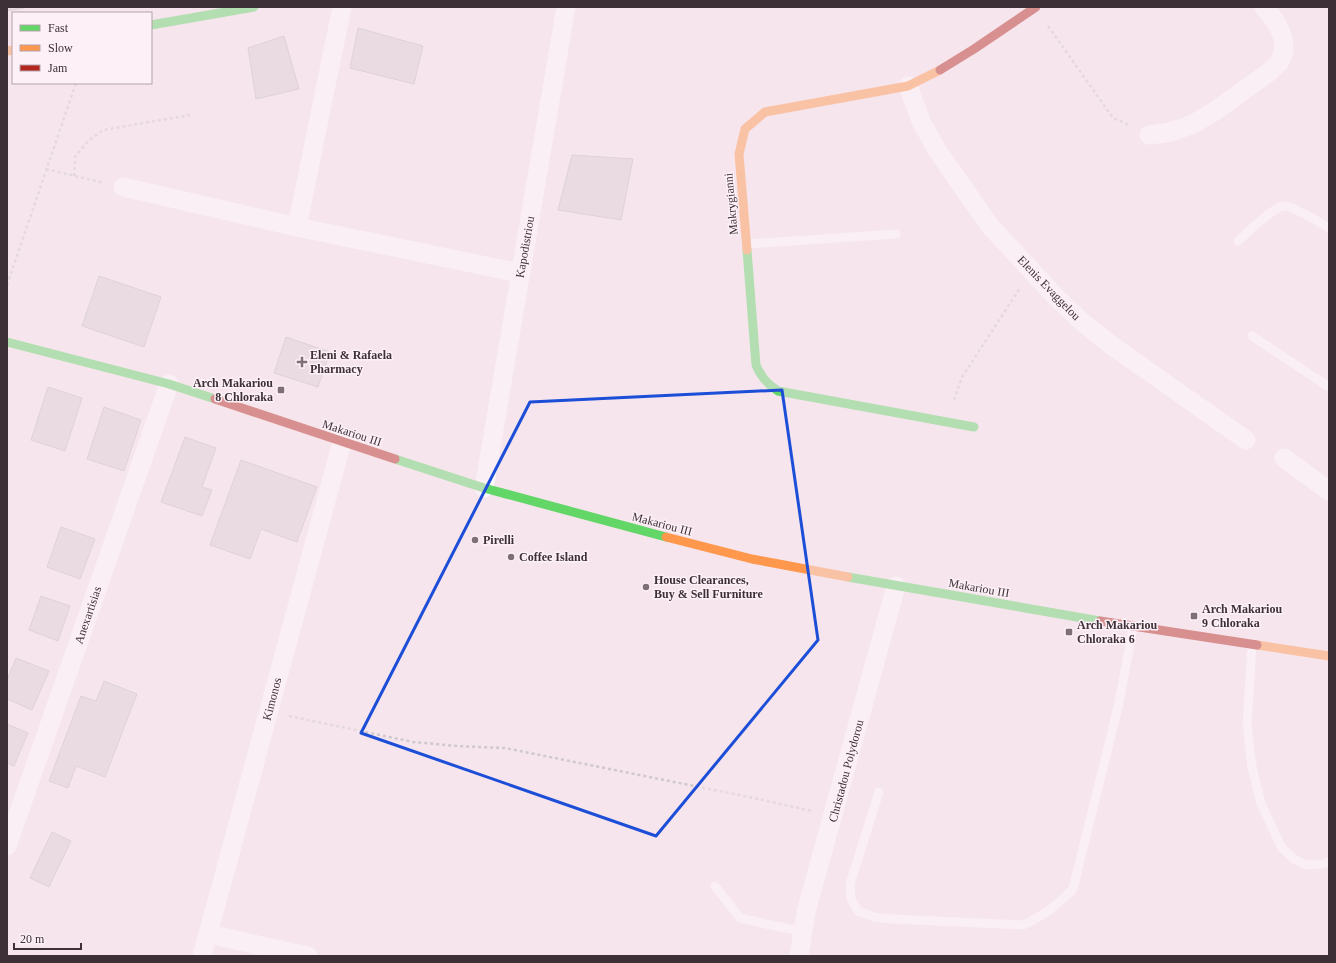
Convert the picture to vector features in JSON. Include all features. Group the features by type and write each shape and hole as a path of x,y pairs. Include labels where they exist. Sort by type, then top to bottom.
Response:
{"main road":[{"name":"Makrygianni","path":"974,427 778,391 767,385 760,376 756,365 739,154 745,129 765,112 908,86 926,78 950,64 1036,7"},
{"path":"152,25 244,8"},
{"name":"Makariou III","path":"7,342 169,384 484,488 641,531 752,559 896,586 1133,627 1329,656"}],"street":[{"path":"297,227 342,7"},
{"name":"Kapodistriou","path":"484,488 566,7"},
{"path":"1149,134 1172,132 1193,124 1215,111 1268,74 1279,63 1284,51 1283,37 1276,22 1264,7"},
{"name":"Elenis Evaggelou","path":"908,86 921,121 937,150 990,226 1031,271 1087,326 1111,345 1246,440"},
{"path":"123,187 297,227 520,273"},
{"name":"Anexartisias","path":"7,846 169,384"},
{"name":"Kimonos","path":"202,956 342,442"},
{"path":"1284,458 1329,491"},
{"name":"Christadou Polydorou","path":"799,956 806,912 896,586"},
{"path":"208,934 308,956"}],"lane":[{"path":"1238,241 1273,211 1284,206 1293,208 1329,228"},
{"path":"746,244 896,234"},
{"path":"1252,336 1329,387"},
{"path":"880,792 850,884 851,899 858,911 874,917 892,919 1023,925 1043,916 1073,889 1119,703 1133,627"},
{"path":"1252,645 1247,725 1252,767 1261,804 1282,848 1294,859 1306,865 1329,862"},
{"path":"715,886 740,918 803,931"}],"path":[{"path":"1036,7 1113,118 1149,134"},
{"path":"7,285 76,84"},
{"path":"74,176 75,158 88,141 103,130 190,115"},
{"path":"46,169 123,187"},
{"path":"946,422 962,377 1031,271"},
{"path":"269,712 414,742 505,748 749,796 833,816"}],"highlighted area":[{"path":"782,390 818,640 656,836 361,733 530,402"}],"building":[{"path":"7,7 29,7 7,11"},
{"path":"358,28 423,46 414,84 350,68"},
{"path":"284,36 299,89 256,99 248,48"},
{"path":"572,155 633,159 621,220 558,210"},
{"path":"99,276 161,297 144,347 82,326"},
{"name":"Eleni & Rafaela Pharmacy","path":"286,337 330,352 318,387 274,373"},
{"path":"48,387 82,398 65,451 31,440"},
{"path":"104,407 141,420 124,471 87,459"},
{"path":"185,437 216,448 202,487 212,490 202,516 161,502"},
{"path":"241,460 317,487 297,542 261,529 250,559 210,545"},
{"path":"61,527 95,539 80,579 47,567"},
{"path":"41,596 70,606 58,641 29,630"},
{"path":"16,658 49,671 32,710 7,699 7,680"},
{"path":"104,681 137,694 105,777 76,766 68,788 49,781 81,696 96,701"},
{"path":"7,724 28,733 14,766 7,763"},
{"path":"52,832 71,841 49,887 30,878"}],"traffic: fast":[{"path":"152,25 254,7"},
{"path":"747,250 756,365 762,377 771,386 778,391 974,427"},
{"path":"7,342 169,384 215,399"},
{"path":"395,459 484,488 666,537"},
{"path":"848,577 1100,621"}],"traffic: slow":[{"path":"7,51 12,50"},
{"path":"747,250 739,154 745,129 765,112 908,86 940,70"},
{"path":"666,537 752,559 848,577"},
{"path":"1257,645 1329,656"}],"traffic: jam":[{"path":"940,70 1036,7"},
{"path":"215,399 395,459"},
{"path":"1100,621 1257,645"}],"place":[{"name":"Eleni & Rafaela Pharmacy","path":"302,362"},
{"name":"Arch Makariou 8 Chloraka","path":"281,390"},
{"name":"Pirelli","path":"475,540"},
{"name":"Coffee Island","path":"511,557"},
{"name":"House Clearances, Buy & Sell Furniture","path":"646,587"},
{"name":"Arch Makariou 9 Chloraka","path":"1194,616"},
{"name":"Arch Makariou Chloraka 6","path":"1069,632"}]}
